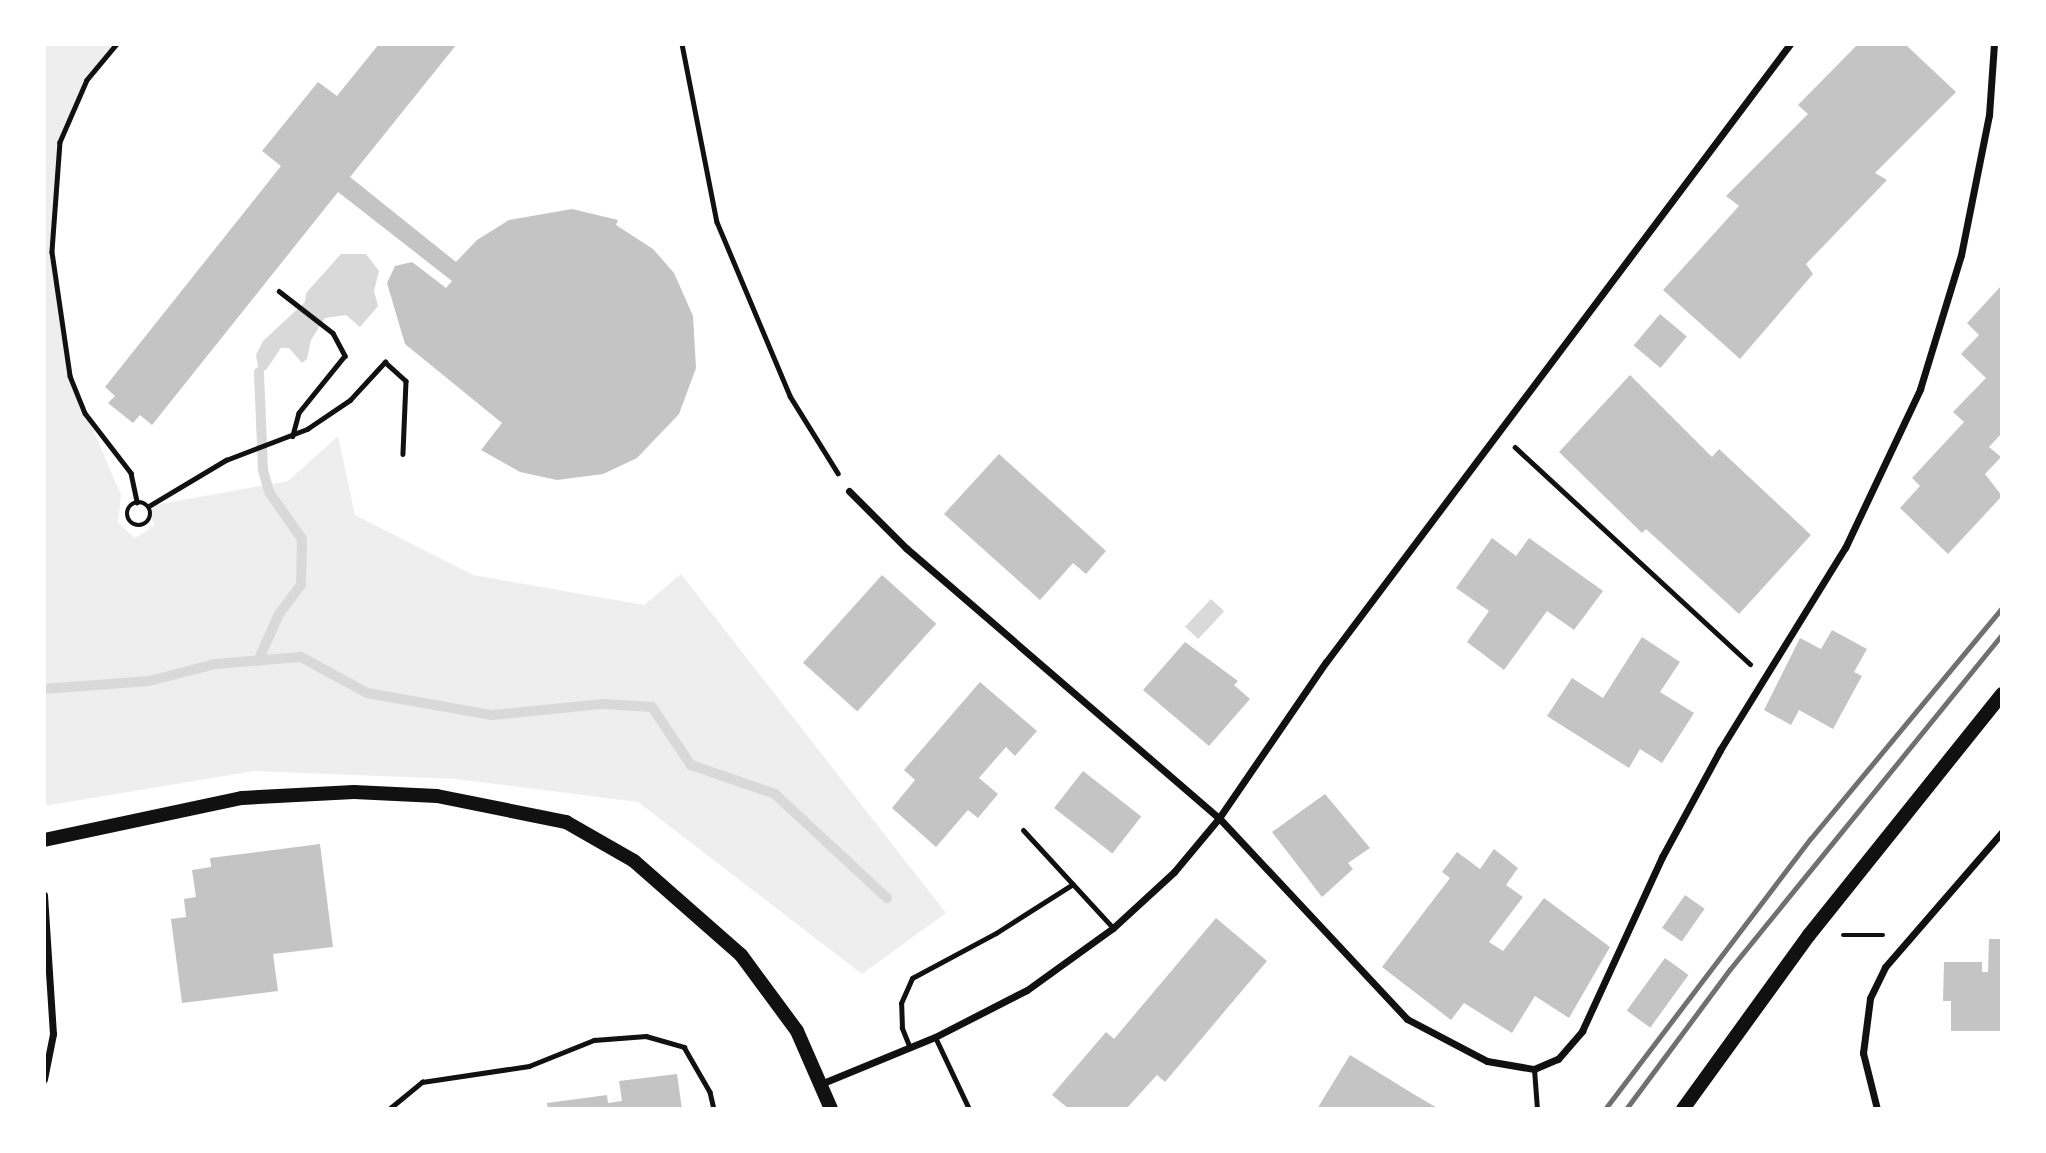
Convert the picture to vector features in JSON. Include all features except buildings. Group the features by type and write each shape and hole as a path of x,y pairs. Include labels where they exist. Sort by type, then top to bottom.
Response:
{"main road":[{"path":"1683,1109 1809,935 2002,694"},
{"path":"44,840 242,798 354,792 437,796 566,822 634,861 741,955 797,1031 823,1083 831,1109"}],"street":[{"path":"823,1083 935,1037 1027,990 1113,928 1174,872 1219,818 1326,662 1501,435 1790,44"},
{"path":"849,491 906,548 1219,818 1407,1019 1487,1061 1534,1069 1558,1059 1582,1031 1662,857 1764,677 1845,548 1920,389 1961,255 1989,115 1994,44"},
{"path":"1877,1109 1863,1053 1870,998 1885,967 2002,832"},
{"path":"44,895 53,1034 44,1079"}],"lane":[{"path":"1023,830 1113,928"},
{"path":"910,1048 902,1028 901,1003 912,978 996,933 1073,884"},
{"path":"935,1037 969,1109"},
{"path":"1534,1069 1537,1109"}],"path":[{"path":"117,44 87,80 60,142 52,252 71,376 85,413 131,473 136,502 127,513 127,519 138,527 151,520 149,506"},
{"path":"682,44 717,222 790,396 849,491"},
{"path":"279,291 333,333 345,356 299,413 292,436"},
{"path":"136,502 149,506 236,456 292,436 350,400 385,362 406,381 403,454"},
{"path":"1501,435 1764,677"},
{"path":"1809,935 1912,935"},
{"path":"389,1109 422,1082 529,1066 594,1040 646,1036 684,1047 710,1092 714,1109"}],"shaded area":[{"path":"44,44 120,44 87,80 60,142 52,252 70,376 121,495 118,523 135,538 154,526 149,506 288,481 338,436 355,515 473,575 644,605 681,574 946,913 862,974 638,802 456,779 254,771 44,806"},
{"path":"341,254 366,254 379,271 374,291 378,306 360,327 346,315 325,318 311,340 307,359 302,363 289,348 281,348 266,370 259,372 256,355 263,341 305,302 306,293"},
{"path":"1211,599 1224,611 1198,639 1185,627"}],"waterway":[{"path":"258,661 279,614 301,585 302,539 269,492 263,469 259,372"},
{"path":"44,689 149,681 215,664 301,657 367,693 492,715 603,704 652,707 691,765 775,794 887,898"}],"railway":[{"path":"1605,1109 1811,838 2002,608"},
{"path":"1626,1109 1730,969 2002,634"}]}
